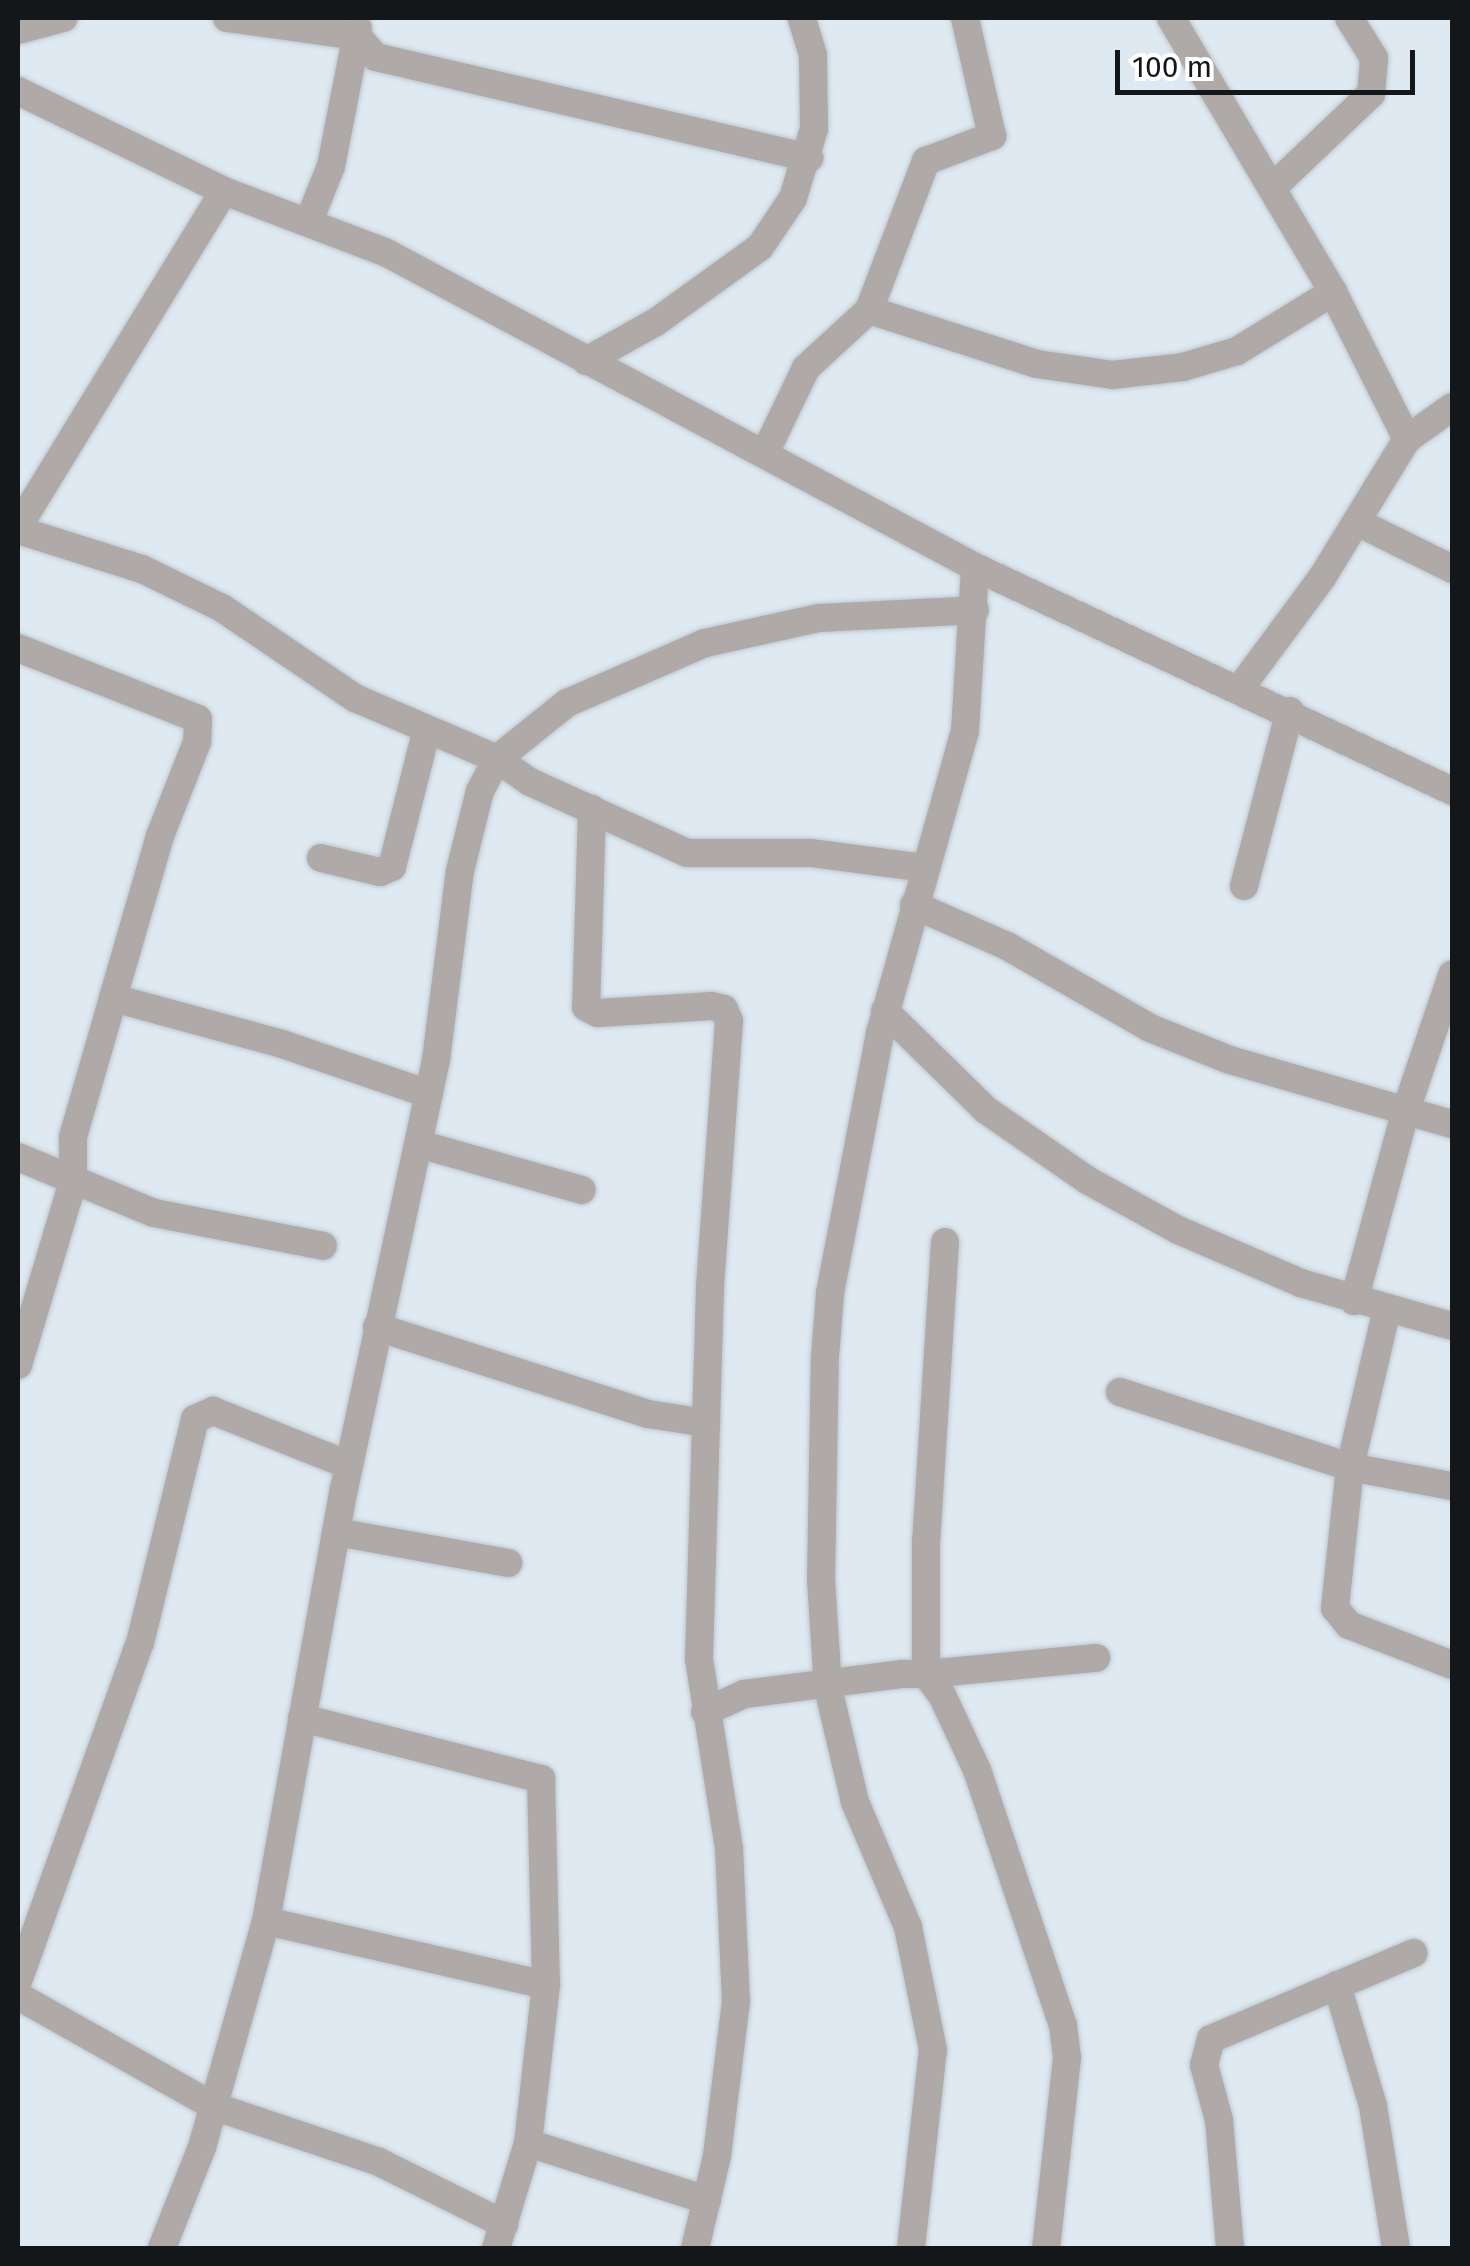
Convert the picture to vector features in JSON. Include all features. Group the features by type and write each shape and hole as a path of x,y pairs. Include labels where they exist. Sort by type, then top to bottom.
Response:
{"street":[{"path":"22,32 63,18"},
{"path":"226,18 358,27"},
{"path":"586,361 656,322 760,247 793,198 809,158 814,54 802,18"},
{"path":"765,453 806,368 869,310 926,161 992,136 965,18"},
{"path":"1171,18 1333,292 1407,439"},
{"path":"1272,188 1371,94 1374,58 1350,18"},
{"path":"358,27 376,57 809,158"},
{"path":"309,221 331,166 358,27"},
{"path":"18,91 224,191 385,252 975,567 1290,711 1452,791"},
{"path":"224,191 18,528 142,569 222,608 355,698 498,759 592,810 709,857 811,853 924,868"},
{"path":"869,310 1038,364 1112,375 1183,367 1236,351 1333,292"},
{"path":"1240,688 1357,522 1407,439 1452,408"},
{"path":"1357,522 1452,569"},
{"path":"910,2248 930,2117 932,2050 924,1986 908,1927 855,1802 828,1688 821,1579 830,1293 885,1011 965,731 975,567"},
{"path":"162,2248 213,2106 266,1921 349,1465 429,1094 470,821 498,759 567,703 628,672 752,628 975,610"},
{"path":"18,648 198,719 197,742 154,852 73,1137 74,1182 18,1364"},
{"path":"1244,886 1290,711"},
{"path":"320,858 380,872 392,867 427,729"},
{"path":"592,810 586,1007 598,1012 712,1006 724,1010 729,1021 706,1423 700,1659 704,1712 736,1917 730,2075 696,2248"},
{"path":"914,905 1008,946 1150,1028 1230,1060 1452,1124"},
{"path":"1354,1301 1406,1110 1452,975"},
{"path":"113,998 282,1044 429,1094"},
{"path":"885,1011 986,1110 1087,1180 1178,1230 1354,1301 1452,1326"},
{"path":"419,1144 582,1190"},
{"path":"18,1157 154,1213 323,1246"},
{"path":"945,1242 926,1542 926,1674 964,1736 1063,2024 1066,2058 1046,2248"},
{"path":"1388,1310 1350,1467 1334,1584 1339,1616 1452,1665"},
{"path":"377,1328 648,1414 706,1423"},
{"path":"1120,1392 1350,1467 1452,1486"},
{"path":"18,1981 140,1642 195,1419 213,1412 349,1465"},
{"path":"336,1532 508,1563"},
{"path":"704,1712 744,1694 1096,1658"},
{"path":"18,1996 213,2106 379,2162 500,2236 528,2142 546,1985 541,1778 302,1718"},
{"path":"266,1921 546,1985"},
{"path":"1230,2248 1226,2169 1204,2066 1206,2046 1219,2031 1414,1953"},
{"path":"1337,1985 1373,2106 1396,2248"},
{"path":"528,2142 707,2200"}]}
